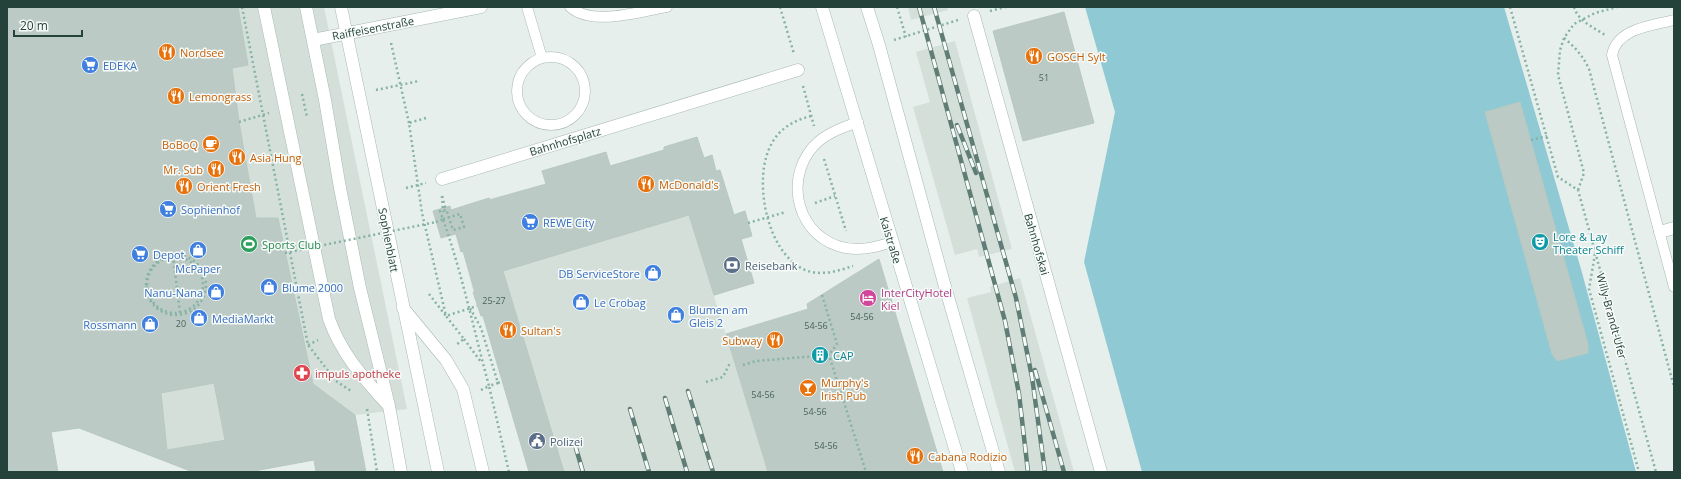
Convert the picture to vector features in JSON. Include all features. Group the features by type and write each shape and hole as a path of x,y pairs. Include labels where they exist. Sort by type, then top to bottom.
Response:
{"street":[{"path":"264,7 303,201 324,298 335,335 353,366 389,406"},
{"path":"306,7 360,288 389,406 401,472"},
{"name":"Sophienblatt","path":"341,7 438,472"},
{"name":"Raiffeisenstraße","path":"313,40 386,24 481,7"},
{"name":"Kaistraße","path":"822,7 858,122 892,242 962,472"},
{"path":"867,7 879,45 944,283 999,472"},
{"name":"Bahnhofskai","path":"974,16 1101,472"},
{"name":"Bahnhofsplatz","path":"437,180 798,70"},
{"path":"1660,232 1674,228"},
{"path":"403,308 444,357 463,389 483,472"}],"lane":[{"path":"527,7 542,58"},
{"path":"570,7 584,15 603,17 667,7"},
{"path":"1674,20 1635,30 1617,42 1612,55 1674,287"},
{"name":"Bahnhofsplatz","path":"542,58 558,58 572,63 577,68 584,81 585,96 580,110 575,116 563,124 547,126 532,120 524,112 518,102 517,86 519,78 529,65 542,58"},
{"path":"858,122 836,131 818,142 808,154 800,168 797,192 800,208 807,223 820,236 837,246 866,249 892,242"}],"path":[{"path":"242,7 262,116 308,345 336,382 354,393"},
{"path":"780,7 811,116 818,142 856,265 828,273 811,272 802,269 793,263 781,248 772,231 763,199 762,184 764,165 772,142 785,128 797,120 811,116"},
{"path":"897,7 906,37 974,16"},
{"path":"1510,7 1558,177 1578,190 1584,173 1558,74 1560,50 1564,38 1574,24 1595,13 1617,7"},
{"path":"1574,7 1576,14 1581,19 1617,42"},
{"path":"386,24 409,122 422,213 446,316"},
{"path":"1564,38 1576,49 1589,69 1674,387"},
{"path":"301,90 307,117"},
{"path":"239,122 284,109 325,100"},
{"path":"409,122 426,118"},
{"path":"1531,140 1547,136"},
{"path":"406,188 437,180"},
{"name":"Willy-Brandt-Ufer","path":"1578,190 1656,472"},
{"path":"285,253 436,222 444,219 447,218 452,216 460,214 464,226 453,230 452,226 450,221 448,214 445,207 442,196 444,219 470,308 473,330 489,386 509,472"},
{"path":"445,207 450,206"},
{"path":"444,219 440,211 446,210 445,207"},
{"path":"748,224 790,211"},
{"path":"444,219 460,214 463,226 447,230"},
{"path":"284,248 302,244"},
{"path":"1595,252 1589,289 1639,472"},
{"path":"172,255 183,256 201,268 206,282 204,296 196,308 181,315 162,312 151,303 145,284 149,270 160,258 172,255"},
{"path":"172,255 180,313"},
{"path":"172,256 183,257 198,267 204,283 202,295 194,306 180,313 163,310 152,301 147,284 150,271 160,260 172,256"},
{"path":"429,294 482,364"},
{"path":"743,366 756,361 829,355 837,344 822,295"},
{"path":"446,316 477,306"},
{"path":"470,308 481,328 498,383"},
{"path":"308,345 322,337"},
{"path":"444,357 464,339"},
{"path":"829,355 866,472"},
{"path":"706,382 723,377 730,363"},
{"path":"480,391 489,386 502,382"},
{"path":"366,401 377,472"}],"shaded area":[{"path":"7,7 324,7 407,409 355,415 167,450 161,393 114,400"},
{"path":"908,7 947,7 948,10 911,20"},
{"path":"955,41 1012,249 979,257 977,249 955,255 913,107 930,102 916,52"},
{"path":"697,137 704,158 712,155 716,171 720,170 734,214 745,211 752,236 741,240 754,283 714,296 768,472 529,472 483,316 481,316 477,306 463,252 461,252 456,234 466,230 459,207 546,184 555,168 606,152 611,166 664,150 664,147"},
{"path":"1020,278 1074,472 1015,472 967,298 991,292 990,287"}],"water":[{"path":"1085,7 1504,7 1581,269 1636,472 1142,472 1084,262 1115,112"}],"building":[{"name":"Sophienhof","path":"7,7 238,7 248,65 232,68 239,122 256,218 278,218 313,384 355,415 366,472 316,472 314,460 249,472 193,472 79,428 51,432 58,472 7,472","holes":["214,383 225,440 167,450 161,393"]},
{"path":"1064,12 1094,123 1023,141 993,31"},
{"name":"Lore & Lay Theater Schiff","path":"1520,102 1588,344 1588,353 1557,361 1552,354 1485,112"},
{"path":"697,137 704,158 712,155 716,171 720,170 734,215 745,211 752,236 741,239 754,283 714,295 689,215 503,271 564,472 529,472 483,316 481,316 473,292 475,292 463,251 461,252 456,234 441,238 433,211 450,206 451,210 489,198 490,200 546,184 542,171 606,152 610,166 664,150 664,147"},
{"name":"CAP","path":"879,259 943,472 768,472 726,334 808,309 807,304"}],"railway":[{"path":"919,7 1005,321 1019,394 1028,472"},
{"path":"934,7 1016,298 1032,377 1045,472"},
{"path":"957,125 976,173"},
{"path":"1035,370 1064,472"},
{"path":"688,391 713,472"},
{"path":"665,398 687,472"},
{"path":"630,409 649,472"},
{"path":"575,445 583,472"}],"place":[{"name":"Nordsee","path":"167,52"},
{"name":"GOSCH Sylt","path":"1034,56"},
{"name":"EDEKA","path":"90,65"},
{"name":"Lemongrass","path":"176,96"},
{"name":"BoBoQ","path":"211,144"},
{"name":"Asia Hung","path":"237,157"},
{"name":"Mr. Sub","path":"216,169"},
{"name":"McDonald's","path":"646,184"},
{"name":"Orient Fresh","path":"184,186"},
{"name":"Sophienhof","path":"168,209"},
{"name":"REWE City","path":"530,222"},
{"name":"Lore & Lay Theater Schiff","path":"1540,242"},
{"name":"Sports Club","path":"249,244"},
{"name":"McPaper","path":"198,250"},
{"name":"Depot","path":"140,254"},
{"name":"Reisebank","path":"732,265"},
{"name":"DB ServiceStore","path":"653,273"},
{"name":"Blume 2000","path":"269,287"},
{"name":"Nanu-Nana","path":"216,292"},
{"name":"InterCityHotel Kiel","path":"868,298"},
{"name":"Le Crobag","path":"581,302"},
{"name":"Blumen am Gleis 2","path":"676,315"},
{"name":"MediaMarkt","path":"199,318"},
{"name":"Rossmann","path":"150,324"},
{"name":"Sultan's","path":"508,330"},
{"name":"Subway","path":"775,340"},
{"name":"CAP","path":"820,355"},
{"name":"impuls apotheke","path":"302,373"},
{"name":"Murphy's Irish Pub","path":"808,388"},
{"name":"Polizei","path":"537,441"},
{"name":"Cabana Rodizio","path":"915,456"}]}
